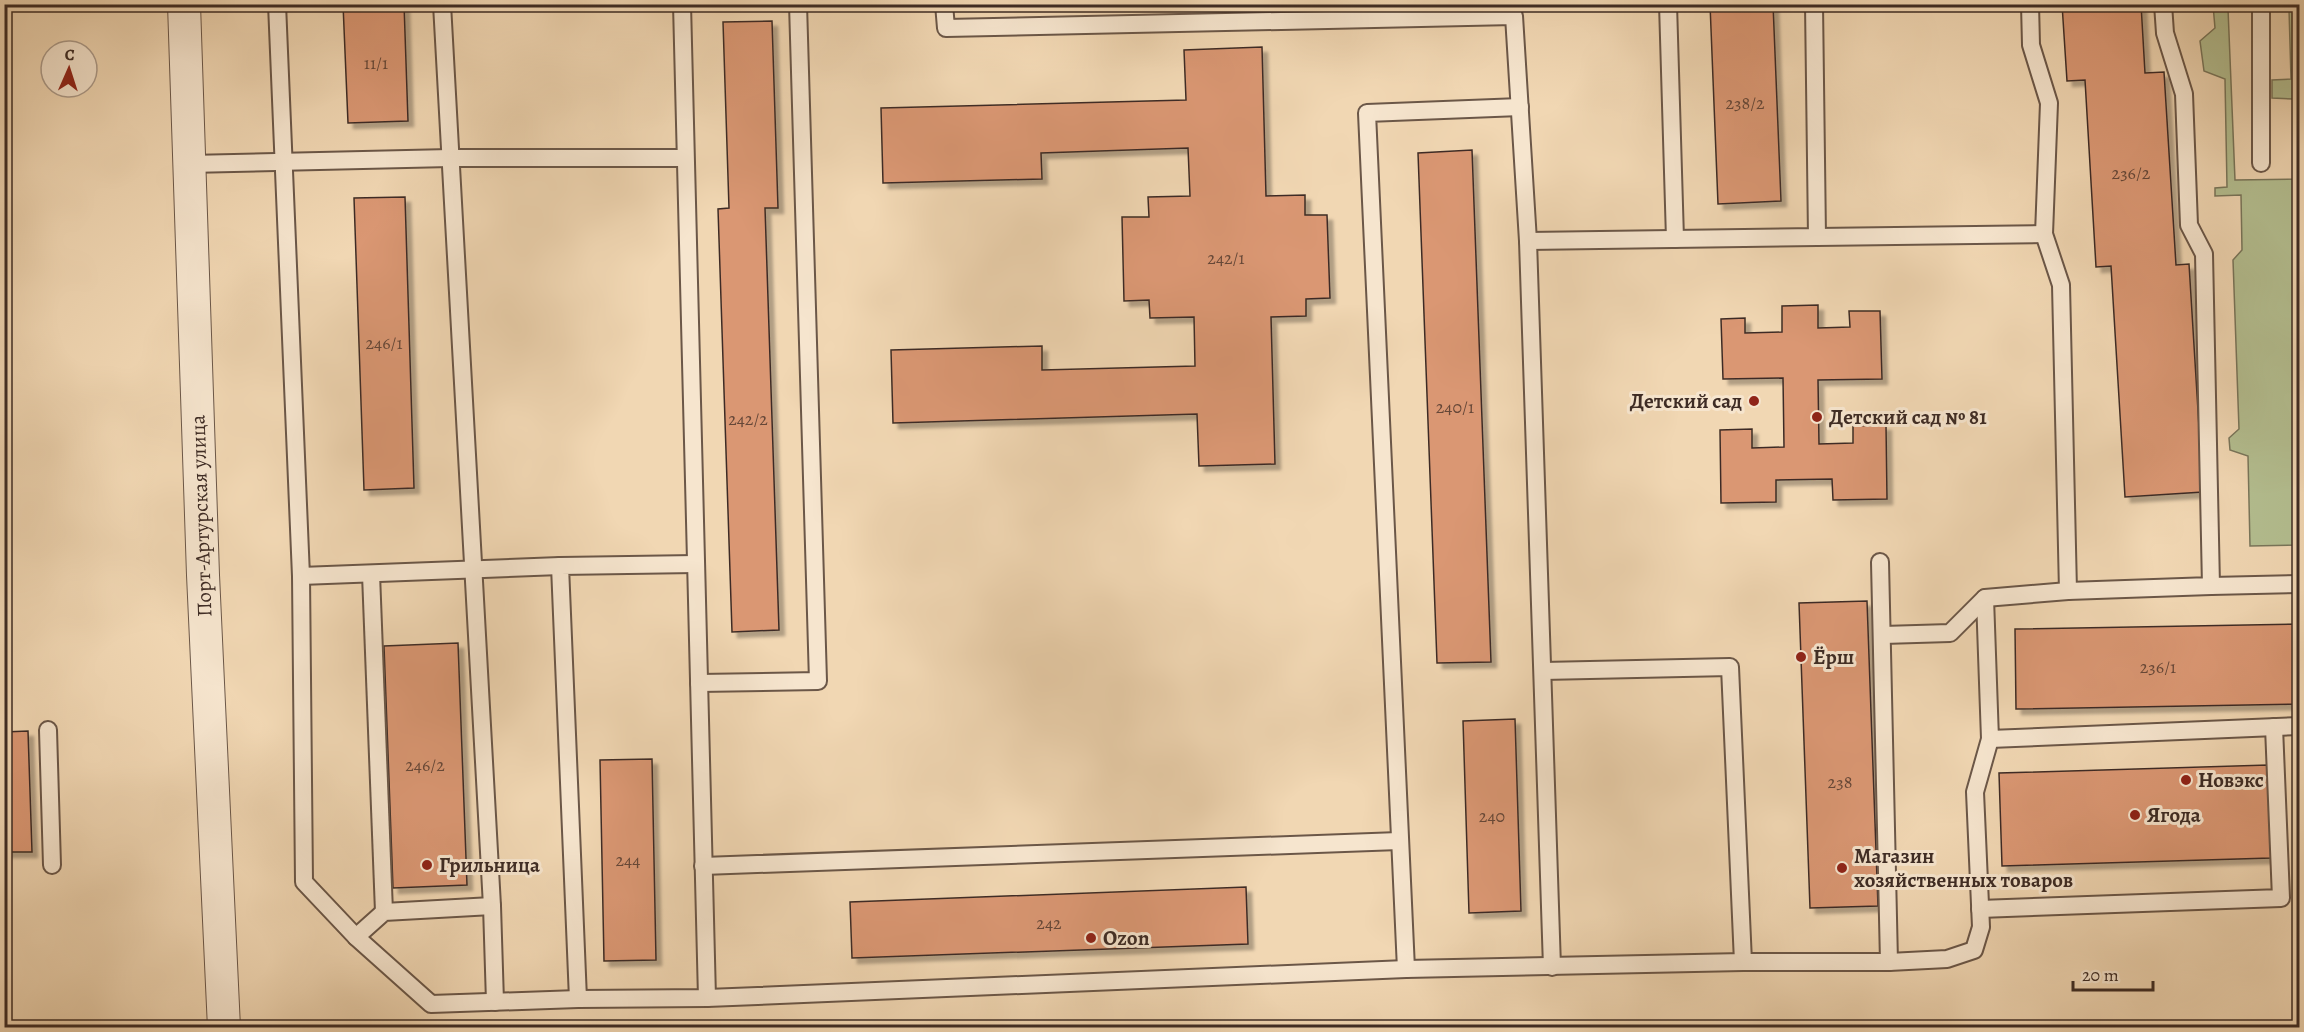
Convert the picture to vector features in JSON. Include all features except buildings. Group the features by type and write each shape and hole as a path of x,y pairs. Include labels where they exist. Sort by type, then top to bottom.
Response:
{"street":[{"name":"Порт-Артурская улица","path":"184,4 203,574 224,1028"}],"lane":[{"path":"277,4 302,576 304,882 356,937 431,1004 578,999 707,998 1406,969 1743,962 1889,962 1947,959 1974,950 1981,927 1975,792 1990,739 1985,598"},
{"path":"442,4 492,906 495,1002"},
{"path":"682,4 684,158 707,998"},
{"path":"699,683 818,681 798,4"},
{"path":"944,4 946,28 1514,16 1528,241 1552,967"},
{"path":"1668,4 1675,239"},
{"path":"1814,4 1817,237"},
{"path":"2030,4 2031,45 2049,103 2044,234 2061,285 2068,591"},
{"path":"2163,4 2165,33 2184,94 2189,225 2204,254 2211,586"},
{"path":"2261,4 2261,163"},
{"path":"1406,969 1367,113 1520,107"},
{"path":"189,164 450,158 684,158"},
{"path":"1528,241 2044,234"},
{"path":"1880,562 1889,962"},
{"path":"302,576 560,566 696,564"},
{"path":"560,566 578,999"},
{"path":"372,574 384,912"},
{"path":"1883,635 1950,633 1985,598 2068,591 2300,584"},
{"path":"1543,671 1730,667 1743,962"},
{"path":"1990,739 2300,726"},
{"path":"1980,909 2281,898 2274,727"},
{"path":"48,730 52,865"},
{"path":"703,866 1399,841"},
{"path":"356,937 384,912 492,906"}],"green space":[{"path":"2213,5 2246,5 2247,7 2228,9 2235,180 2296,179 2294,99 2272,98 2272,80 2291,79 2289,9 2271,10 2272,5 2299,5 2299,545 2250,546 2248,456 2230,450 2229,438 2239,429 2233,260 2242,250 2241,195 2215,196 2215,188 2227,187 2225,79 2204,71 2200,41 2215,28"}],"place":[{"name":"Детский сад","path":"1754,401"},
{"name":"Детский сад № 81","path":"1817,417"},
{"name":"Ёрш","path":"1801,657"},
{"name":"Новэкс","path":"2186,780"},
{"name":"Ягода","path":"2135,815"},
{"name":"Грильница","path":"427,865"},
{"name":"Магазин хозяйственных товаров","path":"1842,868"},
{"name":"Ozon","path":"1091,938"}]}
